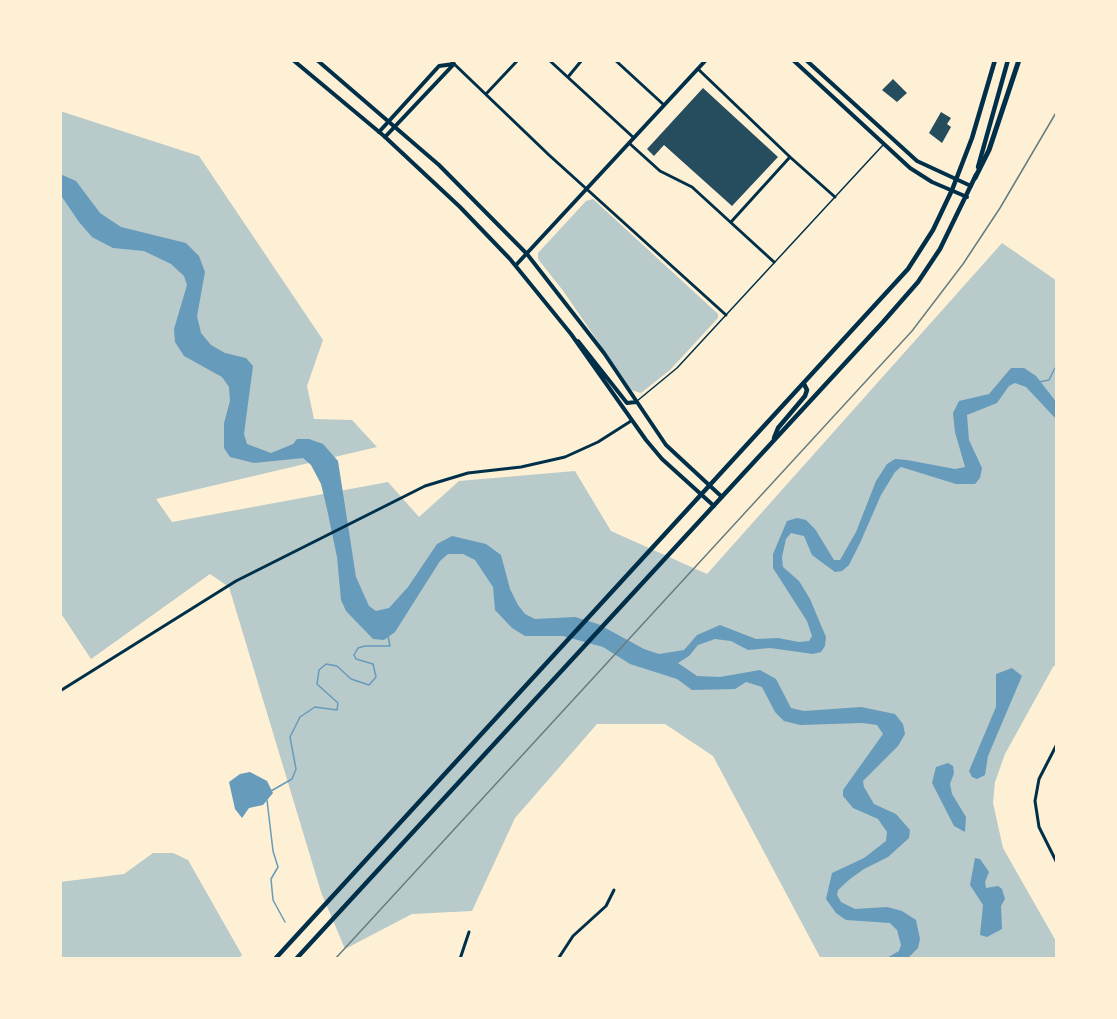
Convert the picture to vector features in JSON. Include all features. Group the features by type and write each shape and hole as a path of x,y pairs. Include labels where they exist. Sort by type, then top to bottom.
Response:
{"highway":[{"path":"975,178 989,150 1019,60"}],"main road":[{"path":"293,60 385,137 460,207 516,265 571,334 631,421 662,459 714,506"},
{"path":"318,60 465,189 527,254 604,353 666,446 722,497"},
{"path":"516,265 706,60"},
{"path":"793,60 884,145 922,176 967,197"},
{"path":"806,60 917,161 972,187"},
{"path":"275,959 908,269 933,230 952,190 994,60"},
{"path":"296,959 918,282 940,249 972,187 1008,60"},
{"path":"379,132 439,66 454,61"},
{"path":"385,137 454,61"},
{"path":"571,334 590,353 627,403 636,402"},
{"path":"772,441 778,428 805,396 807,390 804,384"}],"street":[{"path":"486,94 518,60"},
{"path":"549,60 634,138"},
{"path":"567,77 582,60"},
{"path":"615,60 664,105"},
{"path":"454,61 486,94 726,315"},
{"path":"698,69 835,198"},
{"path":"629,143 660,171 679,177 692,187 774,262"},
{"path":"731,222 790,157"},
{"path":"60,691 236,581 425,486 456,476 531,465 565,457 598,442 631,421"},
{"path":"1057,744 1039,779 1035,810 1039,827 1057,863"},
{"path":"558,959 573,936 606,906 614,890"},
{"path":"460,959 469,932"}],"lane":[{"path":"636,402 669,376 884,145"}],"shaded area":[{"path":"60,111 199,156 323,340 307,386 314,419 352,420 377,447 156,499 172,522 388,482 419,517 459,481 575,471 611,531 707,574 1002,243 1057,281 1057,664 1053,667 1005,754 995,782 993,803 1003,848 1057,943 1057,959 821,959 713,756 665,724 597,724 515,818 472,911 412,914 345,949 321,892 229,587 210,574 91,659 60,612"},
{"path":"593,199 718,314 718,318 670,370 641,393 631,390 564,292 538,259 538,253 586,201"},
{"path":"153,853 173,853 188,860 242,955 238,959 60,959 60,882 124,874"}],"water":[{"path":"60,174 76,181 100,213 121,227 186,243 199,256 205,272 197,316 201,333 211,345 225,353 246,358 253,366 244,434 247,444 271,453 293,444 297,439 309,439 323,444 338,461 356,577 369,606 376,611 389,608 408,587 437,544 452,536 486,544 501,555 510,589 518,605 525,614 535,619 575,617 598,624 644,649 659,654 684,650 697,635 720,625 756,639 778,638 799,642 809,641 812,636 807,621 773,568 773,554 787,521 797,518 806,520 815,529 834,560 840,560 856,532 876,481 887,464 895,459 955,469 965,467 955,432 953,413 959,401 989,394 1011,368 1024,368 1036,376 1057,403 1057,420 1026,387 1015,383 1009,386 997,403 967,415 969,440 982,468 980,478 975,484 956,484 901,467 895,472 881,495 849,565 842,571 835,572 812,555 804,536 791,533 786,539 782,557 783,567 799,581 810,599 826,637 825,646 821,652 813,654 770,648 748,650 731,641 715,639 698,645 689,656 678,663 697,676 720,677 760,670 776,679 791,708 804,711 861,707 895,714 903,724 905,734 898,746 863,781 874,804 896,814 910,830 909,838 888,857 850,879 838,890 837,895 841,902 855,909 887,907 902,911 916,920 920,939 918,948 907,959 885,959 899,951 901,945 897,930 890,923 846,920 836,913 826,899 832,873 864,858 886,841 887,832 878,819 853,808 843,796 843,790 883,734 877,725 862,723 800,725 784,721 775,712 762,687 746,682 735,689 692,690 677,679 630,664 603,647 563,636 525,636 512,628 495,610 493,587 475,560 463,554 448,554 440,561 395,632 384,640 373,639 346,611 341,600 337,557 327,509 321,484 311,465 303,458 254,463 230,457 224,448 224,423 230,401 229,387 222,377 184,356 175,342 174,329 187,285 184,276 171,264 144,251 113,248 92,237 60,194"},
{"path":"1012,668 1022,676 988,756 985,775 977,779 972,777 969,771 996,707 996,674"},
{"path":"948,763 953,766 954,773 950,784 952,794 966,817 965,832 954,826 932,783 936,767"},
{"path":"250,772 267,781 273,793 263,805 249,808 242,818 235,809 229,782 240,774"},
{"path":"975,858 980,859 989,872 985,882 986,888 998,886 1002,889 1005,899 1001,906 1002,929 987,937 980,935 983,905 970,885"}],"building":[{"path":"893,79 907,93 897,102 882,90"},
{"path":"703,88 778,157 732,206 664,145 654,156 647,149"},
{"path":"941,112 951,118 947,124 951,127 942,143 929,133"}],"waterway":[{"path":"1039,382 1049,380 1055,368 1057,369"},
{"path":"271,791 292,779 296,769 290,737 300,717 315,707 337,710 338,703 317,684 319,670 326,664 337,666 351,679 369,685 376,677 373,664 356,659 354,655 358,648 365,646 390,646 388,636"},
{"path":"267,800 273,851 278,867 271,879 273,900 285,922"}],"railway":[{"path":"335,959 912,331 963,264 1000,208 1057,111"}]}
